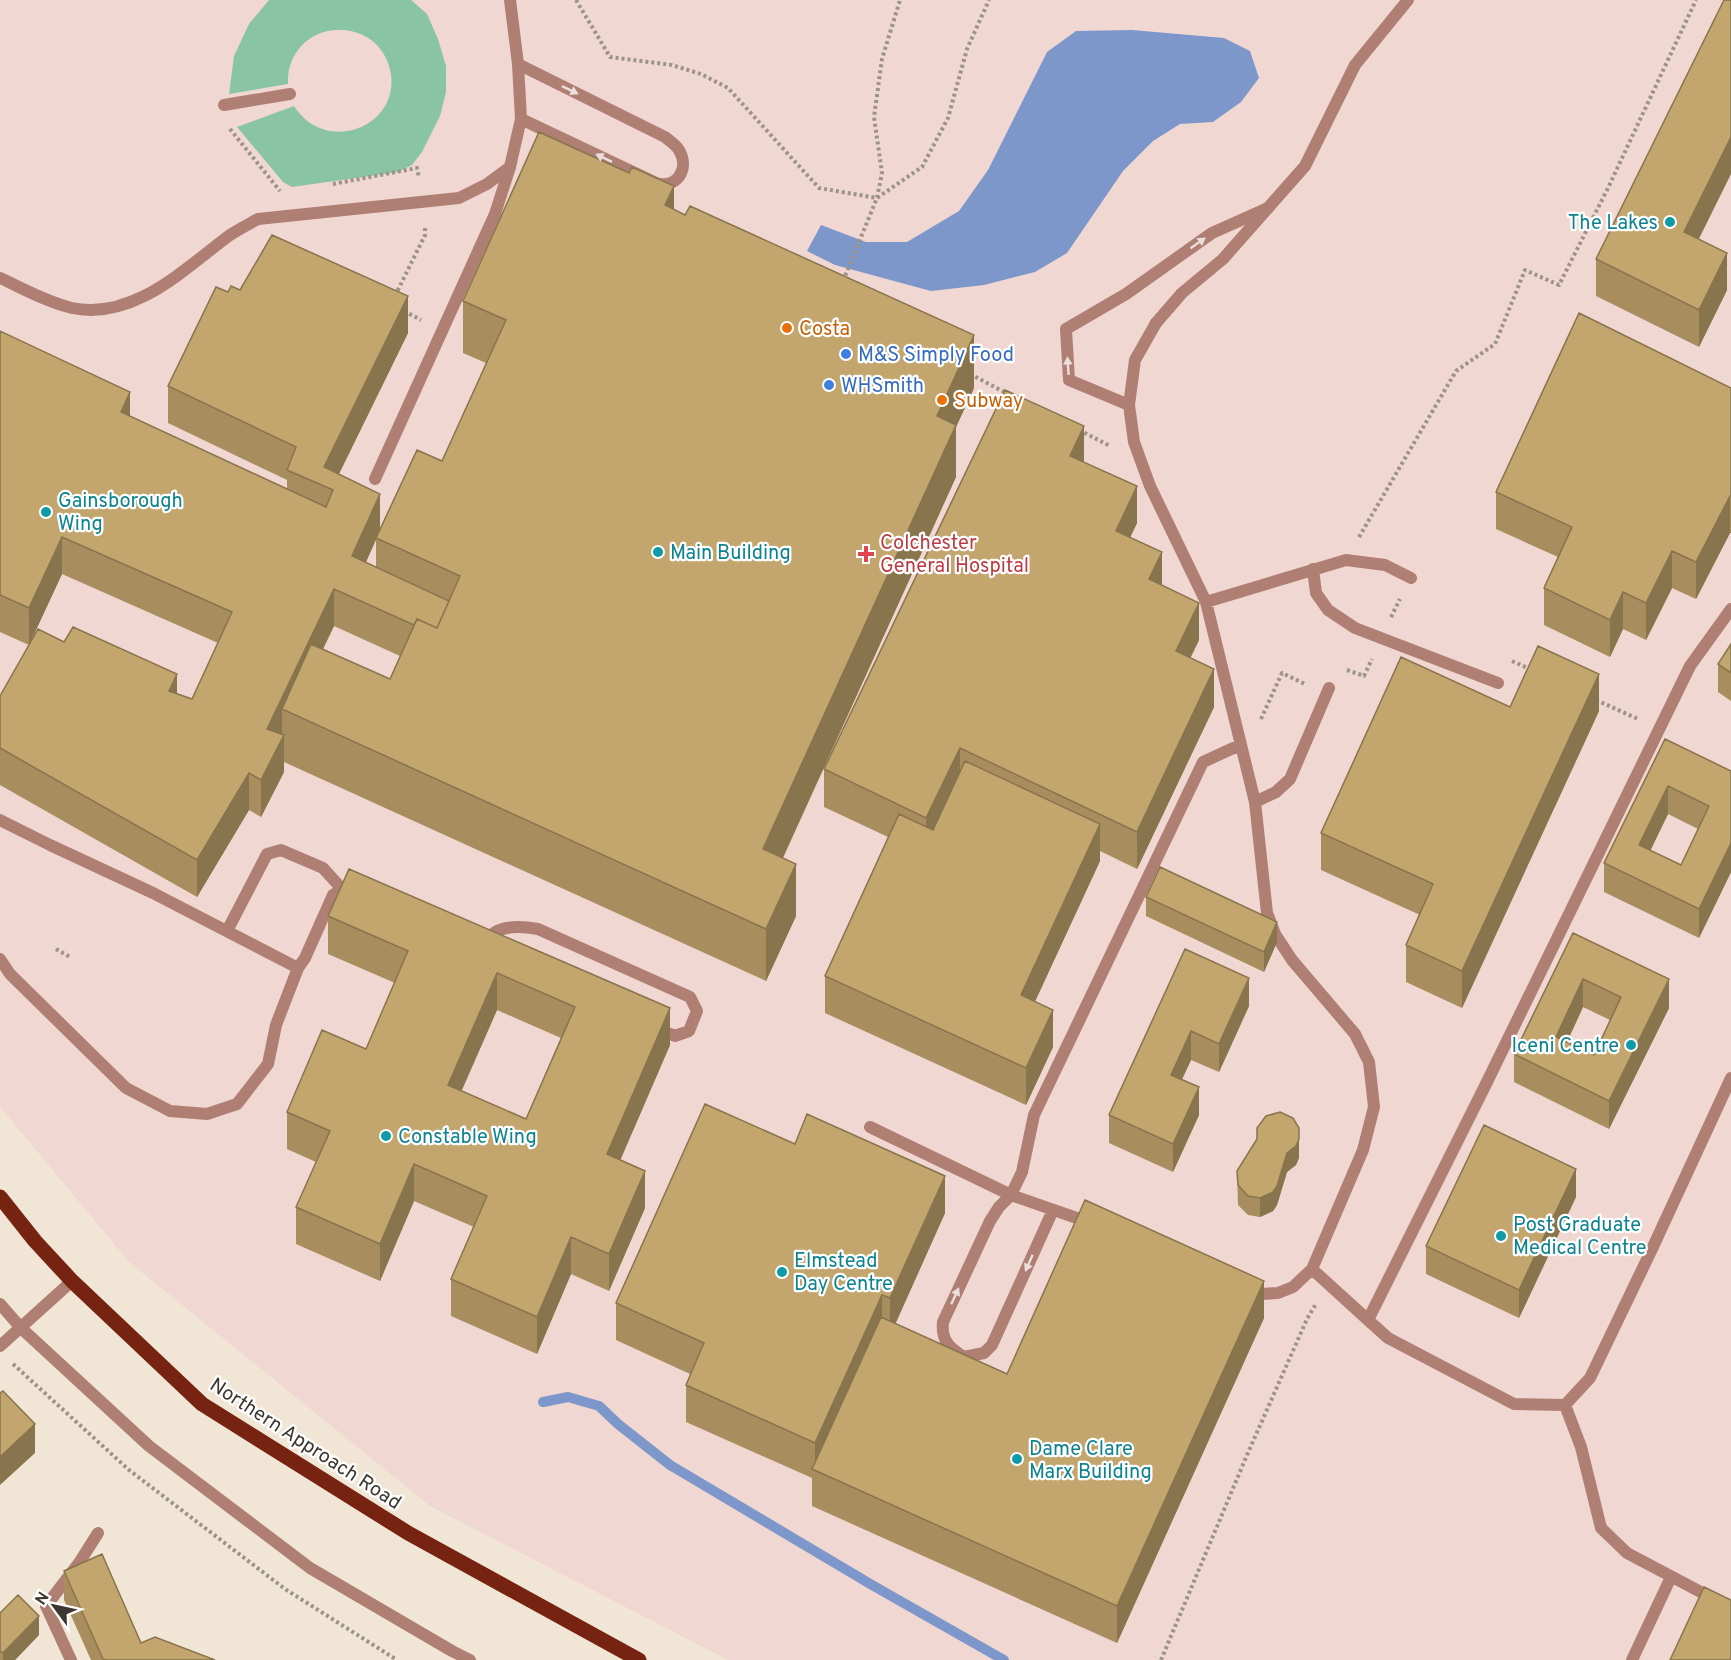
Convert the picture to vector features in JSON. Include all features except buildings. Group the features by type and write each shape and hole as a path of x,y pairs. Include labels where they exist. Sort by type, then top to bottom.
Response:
{"main road":[{"name":"Northern Approach Road","path":"0,1197 72,1281 202,1404 408,1533 639,1660"}],"street":[{"path":"375,480 495,214 510,167 521,119 518,64 510,0"},
{"path":"1238,1288 1262,1294 1278,1293 1293,1287 1312,1269 1363,1150 1374,1107 1369,1062 1355,1034 1292,960 1275,934 1267,913 1255,802 1206,602 1150,486 1134,442 1129,405 1136,360 1156,323 1182,292 1223,259 1305,166 1355,65 1408,0"},
{"path":"518,64 665,137 680,151 682,159 679,177 672,184 656,183 521,119"},
{"path":"224,105 290,94"},
{"path":"0,278 47,301 73,308 88,310 122,306 151,294 233,233 258,219 459,198 486,184 510,167"},
{"path":"1129,405 1069,380 1066,329 1126,294 1212,233 1269,208"},
{"path":"1206,602 1346,560 1385,564 1411,578"},
{"path":"1312,569 1316,593 1328,610 1355,627 1498,683"},
{"path":"1368,1320 1690,666 1731,609"},
{"path":"1255,802 1276,792 1290,779 1329,688"},
{"path":"1053,1210 992,1345 984,1353 964,1357 948,1347 942,1330 943,1322 990,1221 1011,1195 1022,1172 1034,1115 1203,762 1240,745"},
{"path":"0,820 153,892 298,968"},
{"path":"227,931 267,854 281,850 323,868 342,889 364,899"},
{"path":"0,959 10,974 126,1088 170,1111 207,1114 237,1104 268,1064 276,1024 298,968 305,958 333,895 342,889"},
{"path":"481,951 488,937 504,928 521,926 538,929 690,997 697,1011 689,1031 675,1036 643,1022"},
{"path":"1312,1269 1388,1338 1514,1404 1565,1405 1590,1378 1731,1078"},
{"path":"870,1127 1011,1195 1098,1225"},
{"path":"0,1346 72,1281"},
{"path":"0,1304 21,1328 148,1446 310,1568 470,1660"},
{"path":"1565,1405 1581,1447 1601,1528 1627,1554 1731,1608"},
{"path":"72,1660 56,1631 46,1606 79,1563 98,1533"},
{"path":"1632,1660 1671,1577"}],"path":[{"path":"576,0 610,57 672,65 701,74 728,88 819,188 877,198 922,167 948,118 967,49 989,0"},
{"path":"840,287 877,198 882,173 874,117 882,59 900,0"},
{"path":"1346,560 1456,371 1496,344 1525,270 1559,285 1608,188 1696,0"},
{"path":"966,373 1008,394"},
{"path":"1070,426 1111,447 1134,442"},
{"path":"1498,683 1507,659 1540,674"},
{"path":"1594,699 1659,729"},
{"path":"56,949 70,957"},
{"path":"1161,1660 1307,1319 1328,1282"},
{"path":"9,1360 129,1470 285,1589 397,1660"}],"shaded area":[{"name":"Colchester General Hospital","path":"0,0 1731,0 1731,1660 728,1660 430,1506 129,1262 0,1107"}],"green space":[{"path":"269,0 411,0 427,14 446,66 446,92 440,116 422,152 412,165 398,172 292,187 283,182 237,127 294,106 307,121 323,129 340,132 357,129 372,121 383,109 390,94 391,75 385,57 375,43 360,34 344,30 328,31 312,37 299,49 289,68 288,84 229,94 234,56 249,24"}],"water":[{"path":"1132,30 1224,38 1250,51 1259,78 1241,102 1213,122 1180,124 1153,141 1123,171 1067,253 1035,272 984,285 931,291 835,265 807,251 821,225 866,242 907,242 959,211 988,170 1047,52 1076,31"}],"waterway":[{"path":"543,1402 568,1397 599,1406 670,1465 1004,1660"}],"place":[{"name":"The Lakes","path":"1670,222"},
{"name":"Costa","path":"787,328"},
{"name":"M&S Simply Food","path":"846,354"},
{"name":"WHSmith","path":"829,385"},
{"name":"Subway","path":"942,400"},
{"name":"Gainsborough Wing","path":"46,512"},
{"name":"Main Building","path":"658,552"},
{"name":"Colchester General Hospital","path":"866,554"},
{"name":"Iceni Centre","path":"1631,1045"},
{"name":"Constable Wing","path":"386,1136"},
{"name":"Post Graduate Medical Centre","path":"1501,1236"},
{"name":"Elmstead Day Centre","path":"782,1272"},
{"name":"Dame Clare Marx Building","path":"1017,1459"}]}
